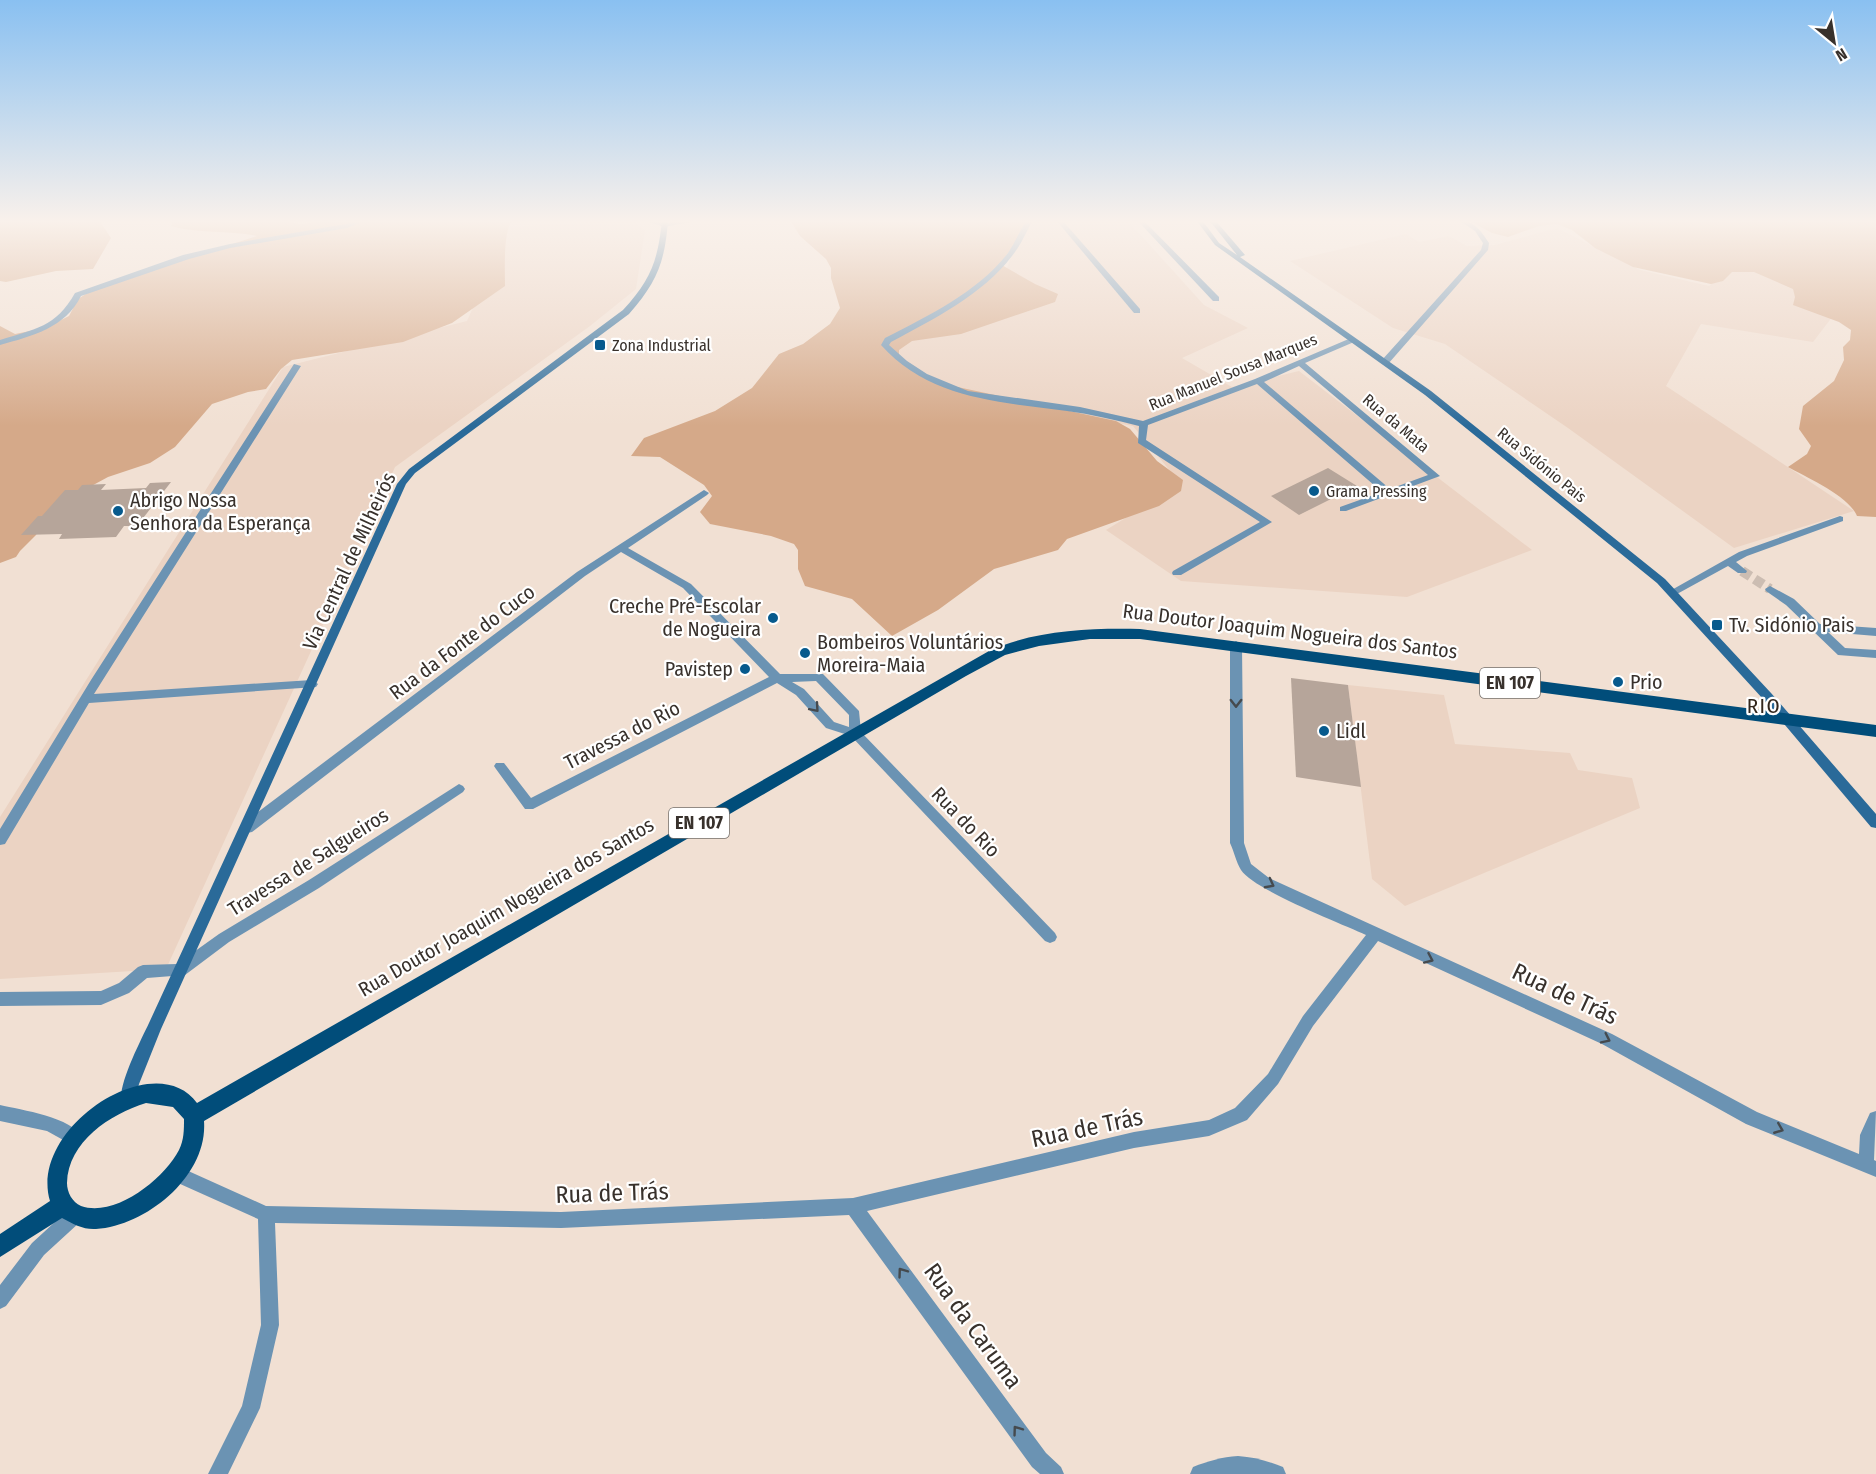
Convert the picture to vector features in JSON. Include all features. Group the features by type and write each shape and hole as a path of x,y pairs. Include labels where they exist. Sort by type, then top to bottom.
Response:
{"main road":[{"name":"Rua Doutor Joaquim Nogueira dos Santos","path":"193,1116 990,656 1023,645 1085,634 1114,633 1236,645 1784,719"},
{"name":"EN 107","path":"1784,719 1876,731"},
{"path":"0,1246 68,1211 101,1218 117,1214 149,1198 175,1173 192,1143 195,1128 193,1116 187,1104 170,1094 146,1093 128,1098 99,1115 74,1138 64,1153 55,1182 56,1195 68,1211"}],"street":[{"path":"0,344 60,322 74,306 78,295 95,289"},
{"name":"Via Central de Milheirós","path":"128,1098 154,1028 402,484 412,471 626,312 648,289"},
{"path":"972,289 948,308 888,340 885,345 903,361 952,391 1010,402 1059,407 1144,424"},
{"path":"1118,289 1137,311"},
{"path":"1206,289 1216,299"},
{"name":"Rua Sidónio Pais","path":"1282,289 1428,393 1673,592 1876,823"},
{"path":"1385,362 1450,289"},
{"name":"Rua Manuel Sousa Marques","path":"1177,573 1267,522 1141,441 1144,424 1258,381 1352,340"},
{"name":"Rua da Mata","path":"1299,362 1435,476 1343,509"},
{"path":"0,840 86,699 297,366"},
{"path":"1258,381 1388,492"},
{"name":"Rua da Fonte do Cuco","path":"247,828 581,574 704,493"},
{"path":"1673,592 1743,554 1840,519"},
{"name":"Rua do Rio","path":"621,548 687,586 777,678 800,692 830,725 855,733 1050,937"},
{"path":"1729,562 1742,571"},
{"path":"1770,589 1790,602 1842,652 1876,654"},
{"path":"1818,628 1876,632"},
{"path":"1236,645 1237,843 1246,867 1264,882 1375,934"},
{"name":"Rua do Rio","path":"777,678 819,677 855,714 855,733"},
{"name":"Travessa do Rio","path":"500,766 529,805 777,678"},
{"path":"86,699 312,684"},
{"name":"Travessa de Salgueiros","path":"180,970 224,938 314,884 459,789"},
{"name":"Rua de Trás","path":"175,1173 266,1214 561,1220 853,1206 1134,1140 1209,1128 1241,1114 1273,1079 1308,1021 1375,934 1607,1039 1752,1118 1871,1166"},
{"path":"0,999 101,998 117,993 133,984 143,972 180,970"},
{"path":"0,1113 50,1124 74,1138"},
{"path":"1871,1166 1868,1135 1876,1119"},
{"name":"Rua da Caruma","path":"853,1206 1039,1460 1054,1474"},
{"path":"0,1300 68,1211"},
{"path":"218,1474 251,1408 270,1325 266,1214"},
{"path":"1200,1474 1220,1465 1258,1467 1276,1474"}],"shaded area":[{"path":"481,289 636,289 590,326 395,467 166,969 0,979 0,817 283,367 467,321"},
{"path":"501,289 452,323 403,342 292,360 281,369 266,389 248,392 212,404 175,447 150,463 108,477 49,509 36,535 16,557 0,563 0,326 15,334 45,328 69,316 78,299 92,290"},
{"path":"834,289 1046,289 1058,294 1055,302 961,334 912,341 899,350 899,356 930,377 953,386 1116,421 1130,429 1157,461 1183,480 1181,491 1159,506 1067,539 1058,550 994,569 938,610 892,636 852,599 805,586 798,569 798,550 794,544 771,536 710,524 700,512 712,496 704,485 660,457 631,456 644,438 715,411 752,388 779,354 803,344 830,324 840,308"},
{"path":"975,289 1189,289 1204,305 1248,328 1182,358 1232,387 1299,371 1532,550 1407,597 1181,581 1106,530 1181,484 1133,426 940,389 881,349"},
{"path":"1333,289 1827,289 1849,295 1813,342 1701,324 1666,386 1854,511 1734,548 1568,428 1445,344 1393,328"},
{"path":"1793,289 1876,289 1876,517 1857,516 1836,494 1788,467 1807,454 1811,446 1799,429 1803,406 1834,381 1844,360 1843,347 1850,340 1851,330 1839,322 1793,305 1795,297"},
{"path":"1348,685 1444,695 1455,744 1570,753 1578,770 1632,778 1640,808 1405,906 1372,879"}],"building":[{"name":"Grama Pressing","path":"1328,468 1357,486 1299,515 1271,496"},
{"name":"Abrigo Nossa Senhora da Esperança","path":"171,482 137,526 124,526 116,537 59,539 62,534 21,535 65,490 78,490 82,485 106,484 101,490 146,488 150,483"},
{"name":"Lidl","path":"1291,678 1348,685 1361,787 1296,777"}],"tunnel":[{"path":"1742,571 1770,589"}],"place":[{"name":"Zona Industrial","path":"600,345"},
{"name":"Grama Pressing","path":"1314,491"},
{"name":"Abrigo Nossa Senhora da Esperança","path":"118,511"},
{"name":"Creche Pré-Escolar de Nogueira","path":"773,618"},
{"name":"Tv. Sidónio Pais","path":"1717,625"},
{"name":"Bombeiros Voluntários Moreira-Maia","path":"805,653"},
{"name":"Pavistep","path":"745,669"},
{"name":"Prio","path":"1618,682"},
{"name":"Lidl","path":"1324,731"}],"district":[{"name":"RIO","path":"1764,706"}]}
